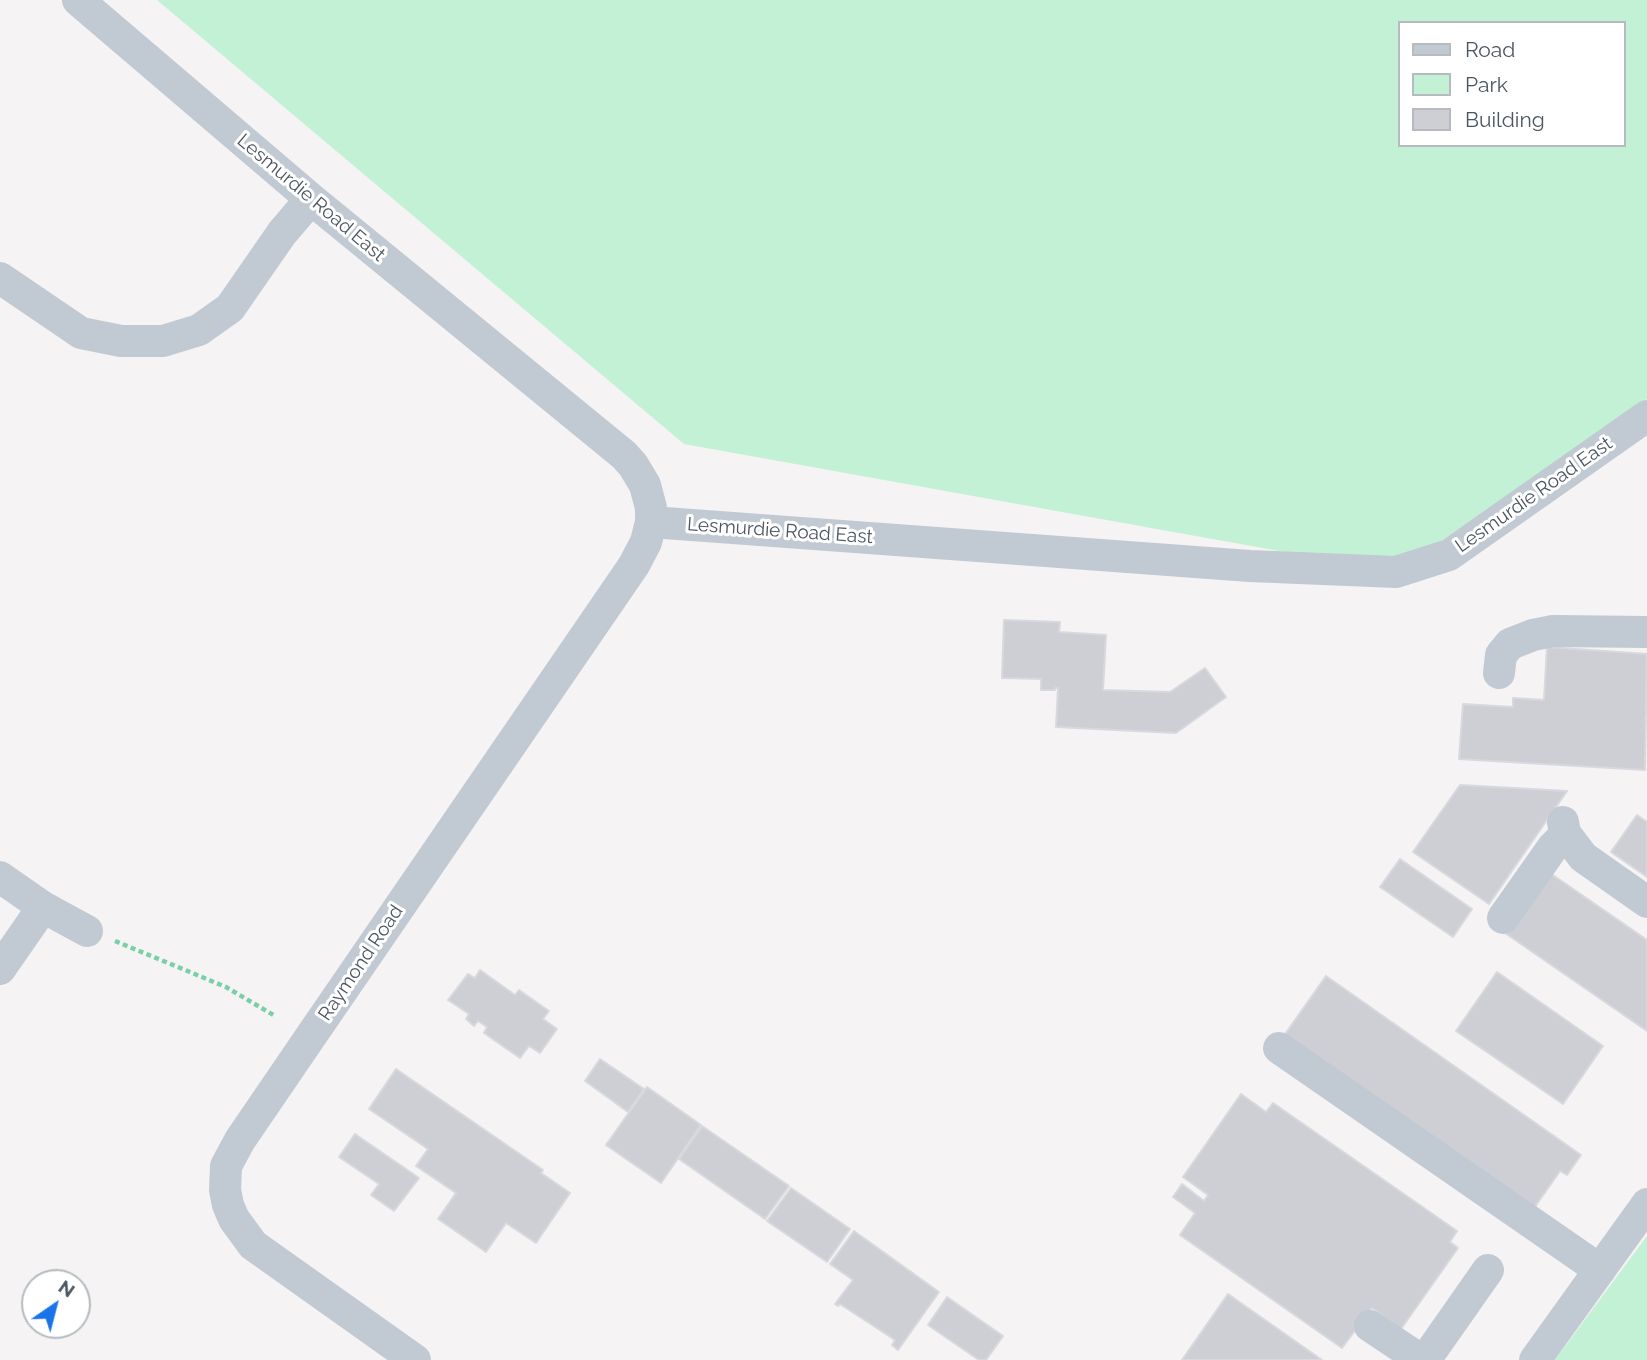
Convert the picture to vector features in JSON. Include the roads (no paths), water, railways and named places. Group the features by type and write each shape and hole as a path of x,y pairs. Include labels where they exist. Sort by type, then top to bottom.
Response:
{"street":[{"name":"Lesmurdie Road East","path":"78,0 311,199 624,455 645,485 651,508 651,522 1250,566 1396,572 1449,555 1647,416"},
{"path":"0,278 81,334 121,341 163,341 199,331 230,308 282,233 311,199"},
{"name":"Raymond Road","path":"415,1360 253,1245 234,1219 228,1205 225,1190 226,1166 240,1140 634,565 646,542 651,522"},
{"path":"1499,673 1501,655 1510,644 1533,635 1553,631 1647,632"},
{"path":"1503,918 1566,830 1583,857 1647,902"},
{"path":"0,877 43,908 87,931"},
{"path":"0,969 43,908"},
{"path":"1279,1048 1600,1270"},
{"path":"1535,1360 1647,1204"},
{"path":"1370,1326 1423,1360 1488,1270"}]}
